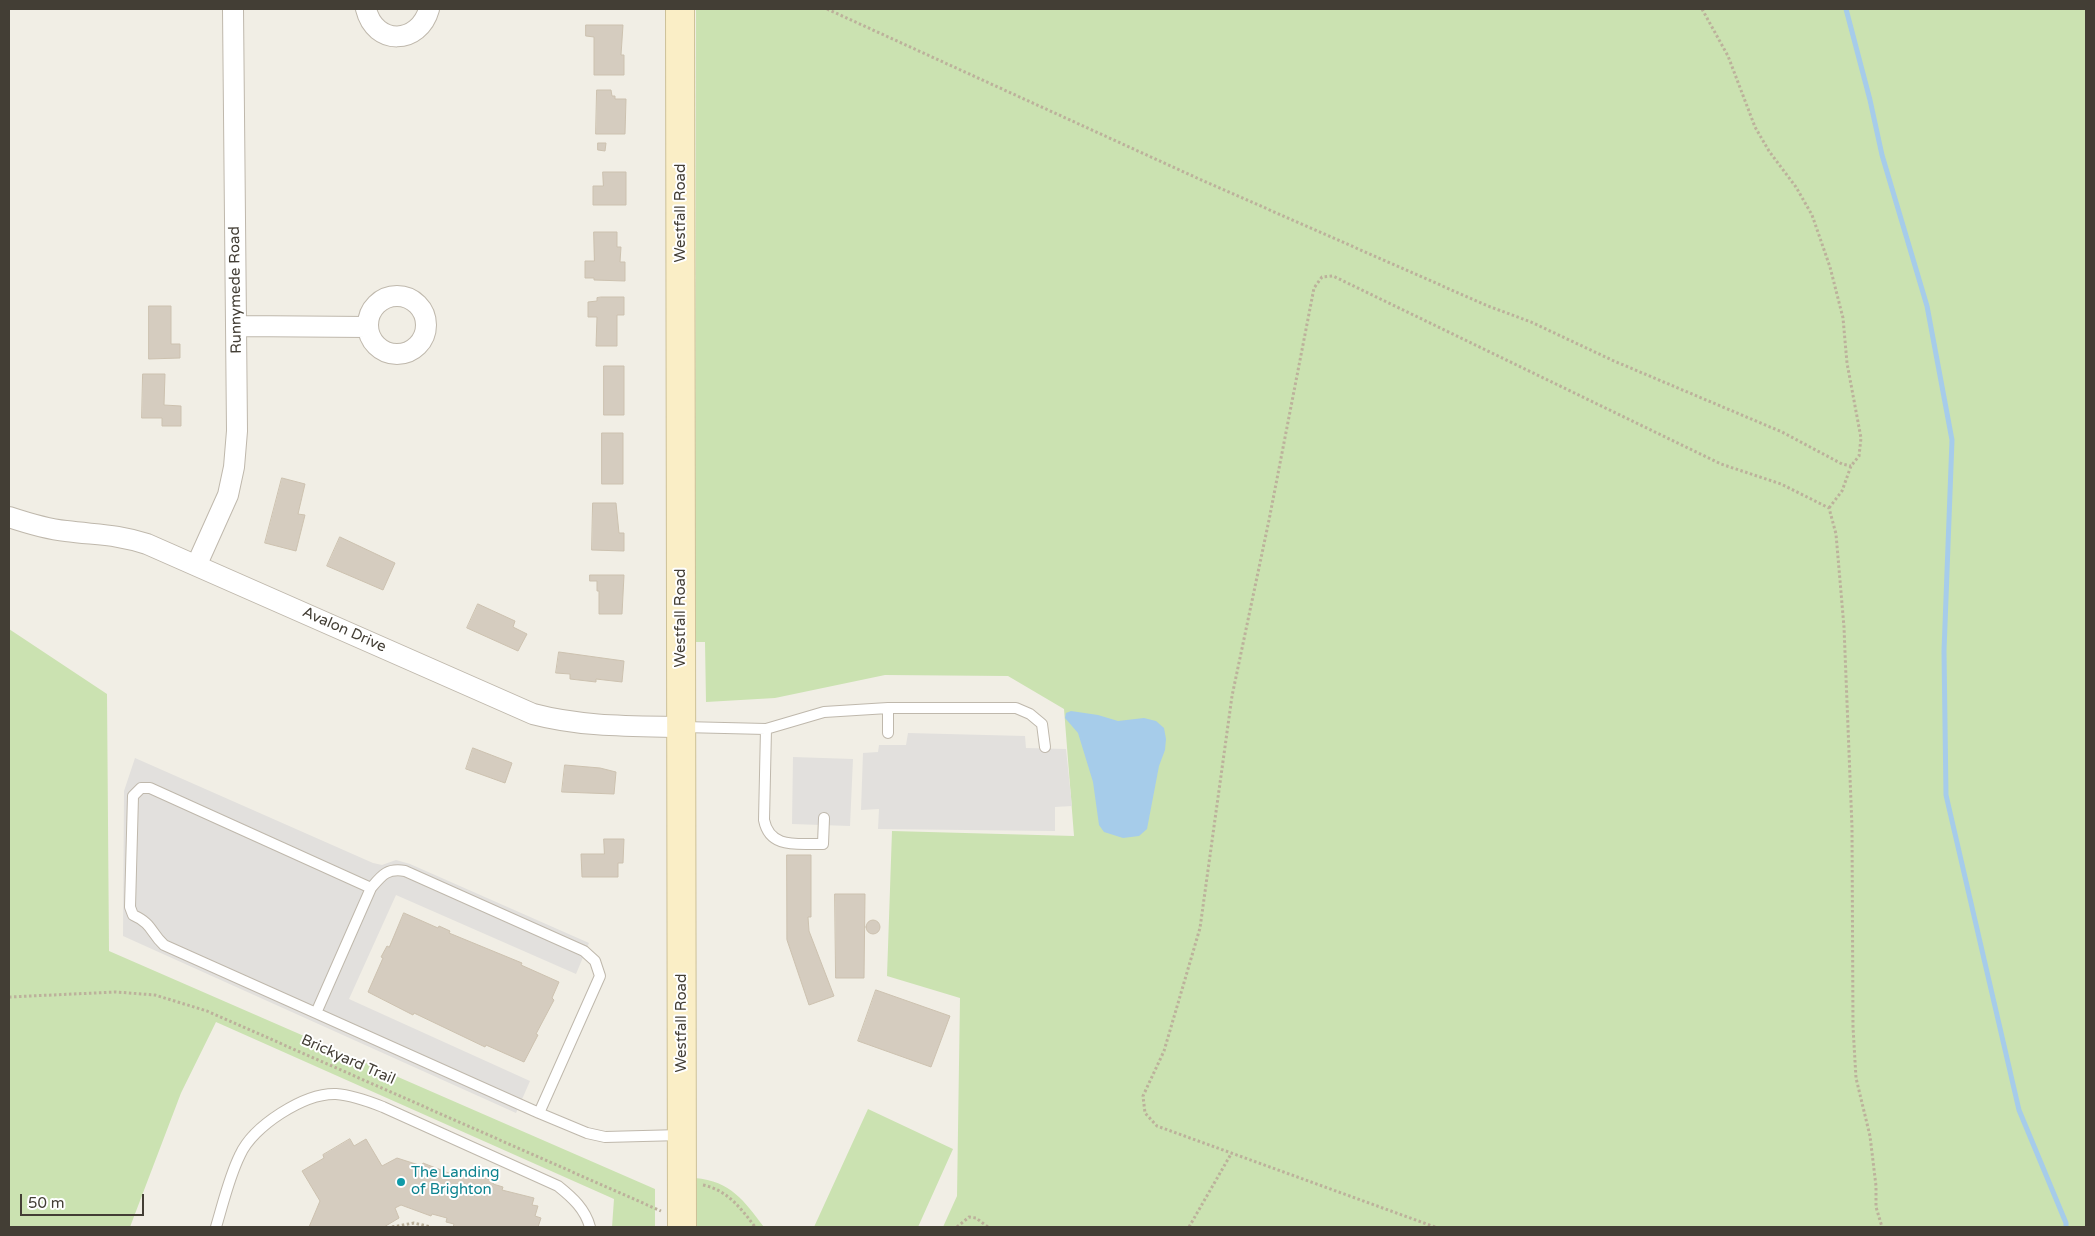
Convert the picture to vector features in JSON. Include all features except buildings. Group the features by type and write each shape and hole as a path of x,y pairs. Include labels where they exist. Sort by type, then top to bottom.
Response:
{"street":[{"name":"Runnymede Road","path":"197,564 228,495 234,468 237,431 233,9"},
{"path":"366,9 374,26 382,33 392,36 402,36 421,27 429,9"},
{"name":"Westfall Road","path":"673,1220 682,1135 680,9"},
{"path":"237,326 368,327"},
{"name":"Avalon Drive","path":"9,517 33,525 66,531 125,537 197,564 533,714 559,721 584,724 682,728"}],"lane":[{"path":"682,728 766,729 824,712 888,708 1016,708 1030,714 1042,724 1045,747"},
{"path":"888,708 888,734"},
{"path":"766,729 764,820 766,831 780,842 823,844 824,818"},
{"path":"371,888 150,788 141,788 134,796 130,907 134,915 146,921 156,938 164,945 587,1134 605,1137 682,1135"},
{"path":"316,1013 371,888 383,873 394,870 404,871 584,951 595,961 600,976 539,1113"},
{"path":"216,1227 240,1155 252,1135 270,1120 311,1099 334,1094 360,1098 383,1107 558,1186 577,1202 588,1218 590,1227"}],"path":[{"path":"827,9 1197,178 1488,306 1531,322 1614,361 1710,400 1782,432 1842,464 1851,466"},
{"path":"1702,9 1728,56 1756,127 1812,215 1830,267 1844,318 1847,363 1860,438 1858,456 1851,466 1842,491 1828,508"},
{"path":"1435,1227 1157,1126 1145,1113 1143,1096 1164,1051 1200,928 1232,696 1271,510 1314,288 1322,277 1333,276 1721,464 1781,484 1828,508 1836,534 1844,627 1852,827 1853,1027 1856,1078 1870,1136 1876,1186 1876,1207 1882,1227"},
{"name":"Brickyard Trail","path":"9,997 116,992 155,995 207,1011 673,1220"},
{"path":"1189,1227 1231,1154"},
{"path":"702,1185 715,1188 731,1199 755,1227"},
{"path":"957,1227 969,1217 976,1218 988,1227"},
{"path":"392,1227 414,1223 431,1227"}],"green space":[{"path":"696,9 2086,9 2086,1227 943,1227 957,1196 960,998 887,976 892,831 1074,836 1064,709 1008,676 885,675 775,698 706,702 705,642 695,642"},
{"path":"9,629 107,694 109,951 655,1189 655,1227 612,1227 614,1199 216,1022 181,1093 130,1227 9,1227"},
{"path":"868,1109 953,1149 918,1227 814,1227"},
{"path":"695,1178 718,1183 736,1194 764,1227 695,1227"}],"shaded area":[{"path":"908,733 1025,736 1026,748 1066,749 1072,806 1055,807 1055,831 878,829 879,809 861,810 863,753 878,752 879,745 906,745"},
{"path":"793,757 853,759 850,826 792,824"},
{"path":"135,758 373,863 382,865 396,860 410,864 589,943 576,974 396,895 349,999 530,1081 516,1113 123,936 124,791"}],"water":[{"path":"1071,711 1098,715 1118,721 1144,718 1156,721 1164,728 1165,750 1159,766 1147,829 1139,836 1123,838 1104,832 1099,825 1093,782 1078,733 1065,718 1066,713"}],"waterway":[{"path":"1846,9 1870,100 1882,155 1927,306 1952,440 1944,651 1946,795 2019,1110 2066,1227"}],"place":[{"name":"The Landing of Brighton","path":"401,1182"}]}
